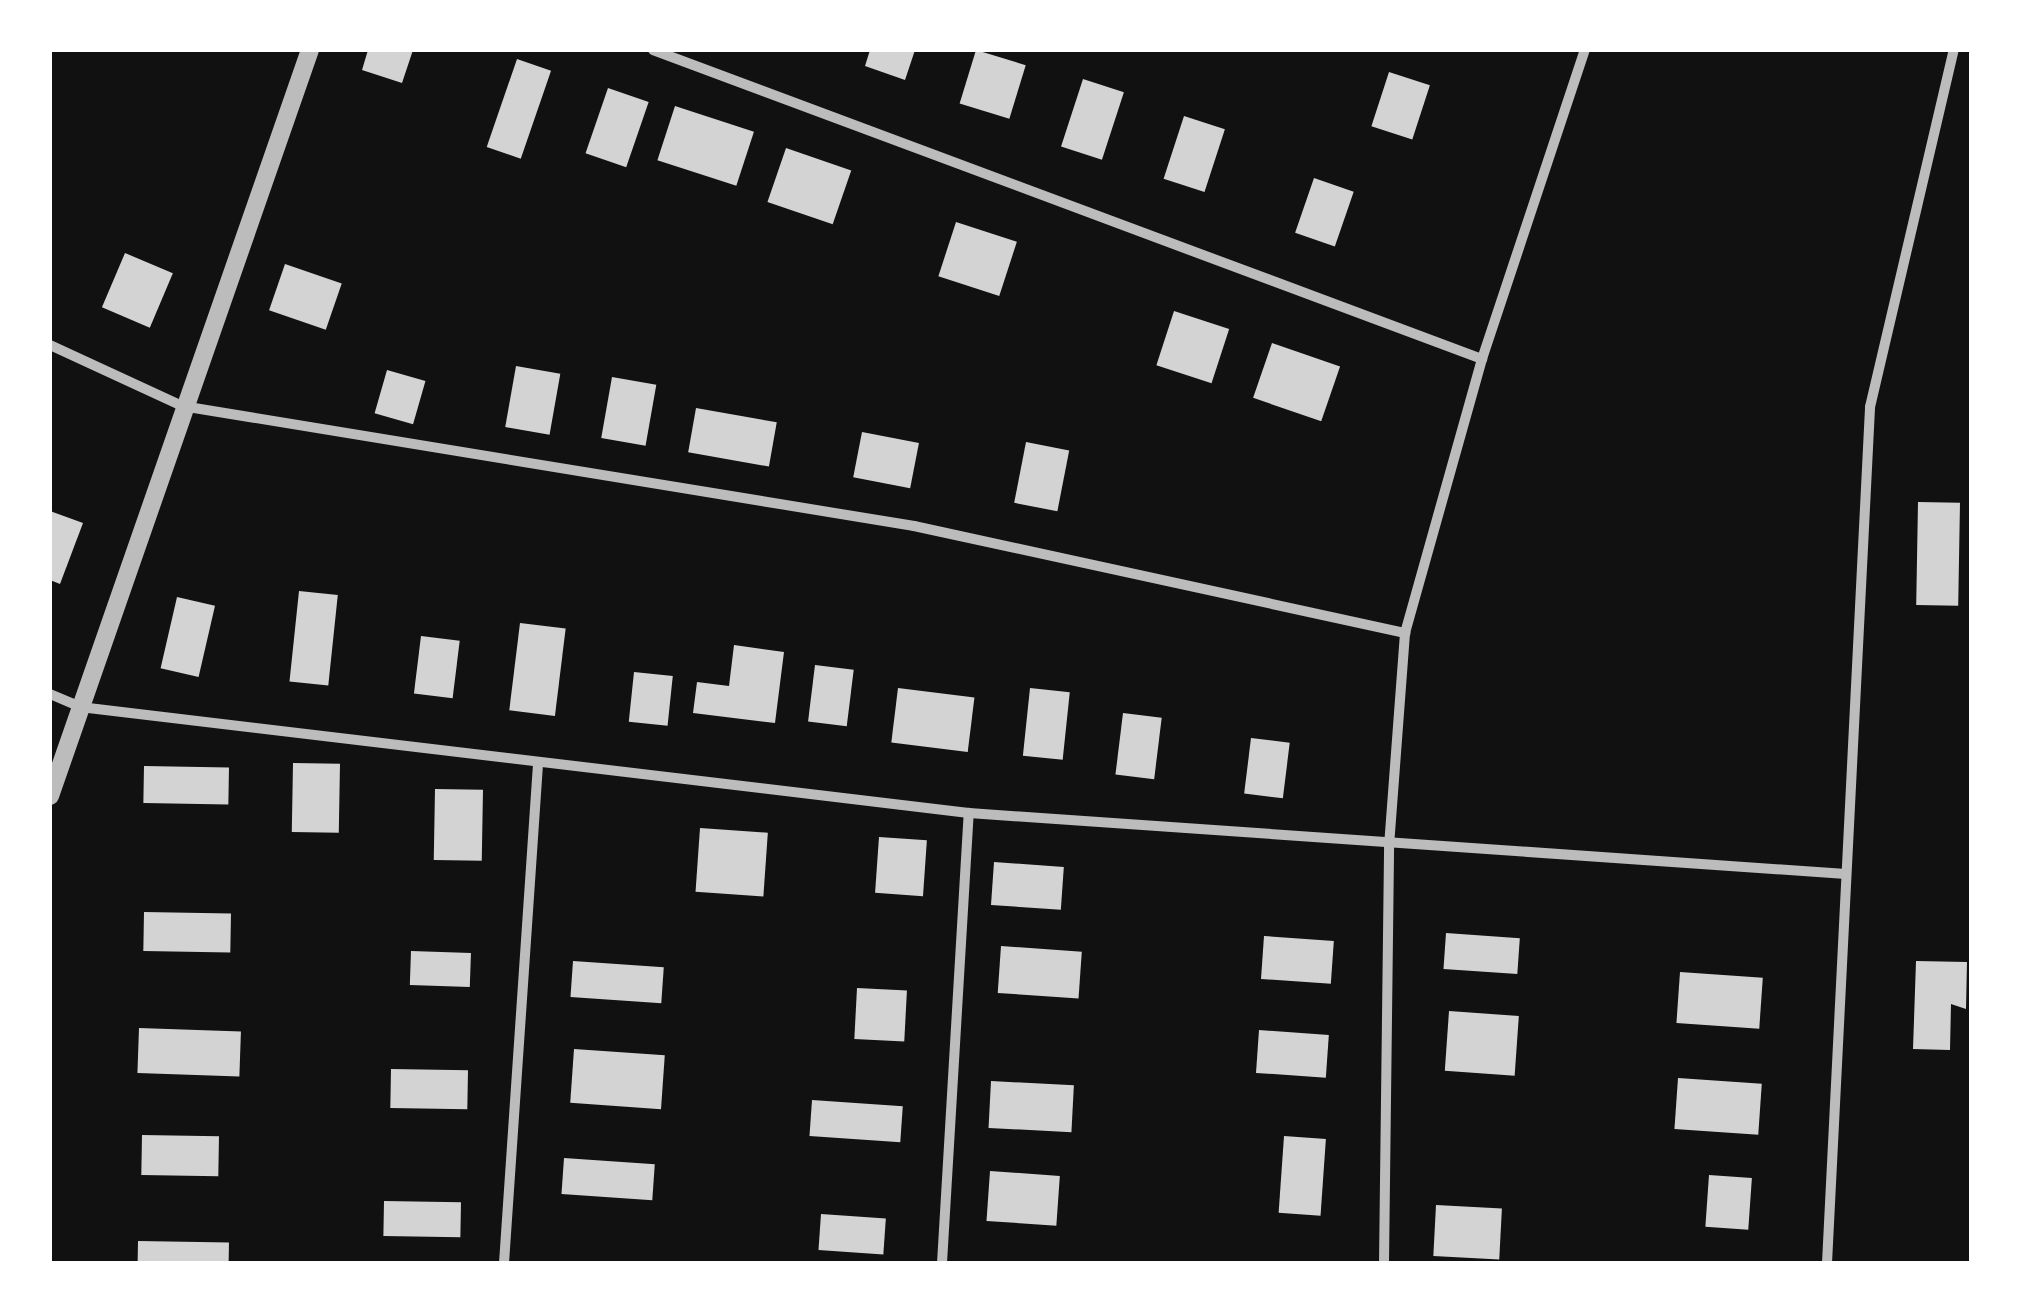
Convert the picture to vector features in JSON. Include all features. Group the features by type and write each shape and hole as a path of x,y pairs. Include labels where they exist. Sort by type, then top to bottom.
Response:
{"street":[{"path":"50,796 182,406 310,50"},
{"path":"653,50 1482,359"},
{"path":"1384,1263 1389,846 1405,633 1482,359 1585,50"},
{"path":"1827,1263 1870,407 1954,50"},
{"path":"50,345 182,406 914,526 1405,633"},
{"path":"50,694 80,707 969,813 1389,846 1846,874"},
{"path":"504,1263 538,764"},
{"path":"942,1263 969,813"}],"building":[{"path":"368,50 413,50 402,83 362,70"},
{"path":"870,50 915,50 905,80 865,66"},
{"path":"976,50 1026,65 1009,119 960,104"},
{"path":"517,59 551,71 521,159 487,147"},
{"path":"1389,72 1430,85 1412,139 1371,126"},
{"path":"1083,79 1124,92 1102,160 1061,147"},
{"path":"608,88 649,102 626,167 586,153"},
{"path":"675,106 754,132 736,186 657,160"},
{"path":"1184,116 1225,129 1205,192 1164,179"},
{"path":"786,148 851,170 833,224 767,202"},
{"path":"1314,178 1354,192 1335,247 1295,233"},
{"path":"956,222 1017,242 999,296 938,276"},
{"path":"125,253 173,273 150,328 102,307"},
{"path":"285,264 342,284 326,330 269,310"},
{"path":"1174,311 1229,329 1212,383 1156,365"},
{"path":"1272,343 1340,366 1321,421 1253,398"},
{"path":"516,366 560,374 550,435 505,427"},
{"path":"387,370 425,381 413,424 375,413"},
{"path":"612,377 656,385 646,446 601,438"},
{"path":"696,408 777,422 769,467 688,452"},
{"path":"862,432 919,443 910,488 853,477"},
{"path":"1026,442 1069,450 1057,511 1014,503"},
{"path":"1918,502 1960,503 1958,606 1916,605"},
{"path":"50,511 83,523 60,584 50,580"},
{"path":"299,591 338,595 328,686 289,682"},
{"path":"177,597 215,606 199,677 161,668"},
{"path":"520,623 566,629 555,716 509,710"},
{"path":"421,636 460,641 453,698 414,694"},
{"path":"734,645 784,652 775,723 693,713 697,682 729,686"},
{"path":"815,665 854,670 847,726 808,722"},
{"path":"634,672 673,676 668,726 629,722"},
{"path":"898,688 974,697 968,752 891,743"},
{"path":"1030,688 1070,692 1063,760 1023,756"},
{"path":"1123,713 1162,718 1154,779 1115,775"},
{"path":"1251,738 1290,743 1283,798 1244,794"},
{"path":"293,763 340,764 339,833 292,832"},
{"path":"144,766 229,767 228,804 143,803"},
{"path":"435,789 483,790 482,861 434,860"},
{"path":"700,828 768,833 763,897 696,892"},
{"path":"879,837 927,840 923,896 875,893"},
{"path":"994,862 1064,867 1061,910 991,905"},
{"path":"144,912 231,914 230,953 143,951"},
{"path":"1446,933 1520,938 1517,974 1443,969"},
{"path":"1264,936 1334,941 1331,984 1261,979"},
{"path":"1001,946 1082,952 1079,999 998,993"},
{"path":"411,951 471,953 470,987 410,985"},
{"path":"573,961 664,967 661,1003 570,997"},
{"path":"1916,961 1967,962 1966,1009 1951,1004 1950,1050 1913,1049"},
{"path":"1680,972 1763,978 1759,1029 1676,1023"},
{"path":"857,988 907,991 904,1042 854,1039"},
{"path":"1449,1011 1519,1016 1515,1076 1445,1071"},
{"path":"139,1028 241,1032 239,1077 137,1073"},
{"path":"1259,1030 1329,1035 1326,1078 1256,1073"},
{"path":"574,1049 665,1055 661,1109 570,1103"},
{"path":"391,1069 468,1070 467,1109 390,1108"},
{"path":"1678,1078 1762,1084 1758,1135 1674,1129"},
{"path":"991,1081 1074,1085 1071,1132 989,1128"},
{"path":"812,1100 903,1106 900,1142 809,1136"},
{"path":"142,1135 219,1136 218,1176 141,1175"},
{"path":"1284,1136 1326,1139 1321,1216 1279,1213"},
{"path":"564,1158 655,1164 652,1200 561,1194"},
{"path":"990,1171 1060,1176 1056,1226 987,1221"},
{"path":"1709,1175 1752,1178 1748,1230 1705,1227"},
{"path":"384,1201 461,1202 460,1237 383,1236"},
{"path":"1436,1205 1502,1208 1499,1259 1433,1256"},
{"path":"821,1214 886,1219 883,1254 818,1250"},
{"path":"138,1241 229,1243 229,1263 138,1263"}]}
